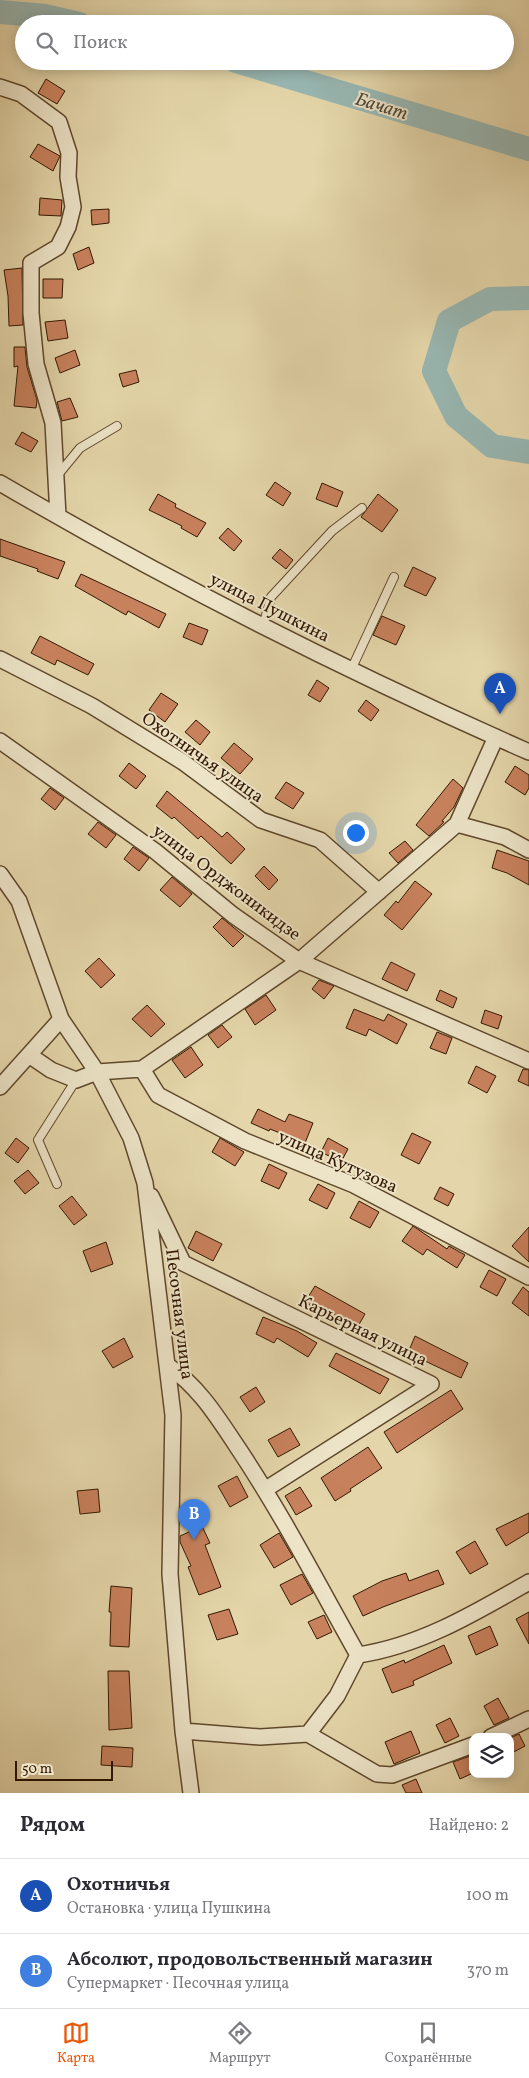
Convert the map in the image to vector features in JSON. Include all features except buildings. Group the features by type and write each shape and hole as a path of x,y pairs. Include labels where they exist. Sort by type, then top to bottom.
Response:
{"street":[{"path":"0,87 21,94 59,122 69,153 68,177 73,207 68,227 58,247 32,263 30,274 31,313 36,364 53,423 58,516"},
{"name":"улица Пушкина","path":"0,483 263,626 351,670 529,752"},
{"name":"Охотничья улица","path":"0,659 92,706 182,762 261,820 320,840 379,892"},
{"path":"29,1055 51,1070 76,1080 97,1072 142,1069 299,961 457,824 496,738"},
{"name":"улица Орджоникидзе","path":"0,741 155,850 233,915 299,961 529,1061"},
{"path":"457,824 505,837 529,850"},
{"name":"Песочная улица","path":"0,874 19,901 61,1019 97,1072 131,1138 145,1183 173,1415 170,1574 183,1731 192,1793"},
{"path":"0,1087 61,1019"},
{"name":"улица Кутузова","path":"142,1069 158,1095 245,1141 354,1185 529,1277"},
{"name":"Карьерная улица","path":"145,1183 183,1263 431,1384 266,1489"},
{"path":"167,1365 184,1377 205,1400 266,1489 358,1655"},
{"path":"358,1655 386,1651 425,1638 529,1582"},
{"path":"308,1734 337,1696 358,1655"},
{"path":"500,1733 529,1719"},
{"path":"183,1731 260,1737 308,1734 377,1774 392,1775 469,1746"}],"lane":[{"path":"56,477 80,448 117,426"},
{"path":"263,626 271,597 332,531 362,508"},
{"path":"351,670 394,577"},
{"path":"57,1184 38,1140 76,1080"}],"waterway":[{"name":"Бачат","path":"0,12 34,15"},
{"name":"Бачат","path":"266,70 529,149"},
{"name":"Бачат","path":"529,298 490,299 449,321 434,371 456,416 492,446 529,452"}],"place":[{"name":"Охотничья","path":"500,714"},
{"name":"Абсолют, продовольственный магазин","path":"194,1540"}]}
